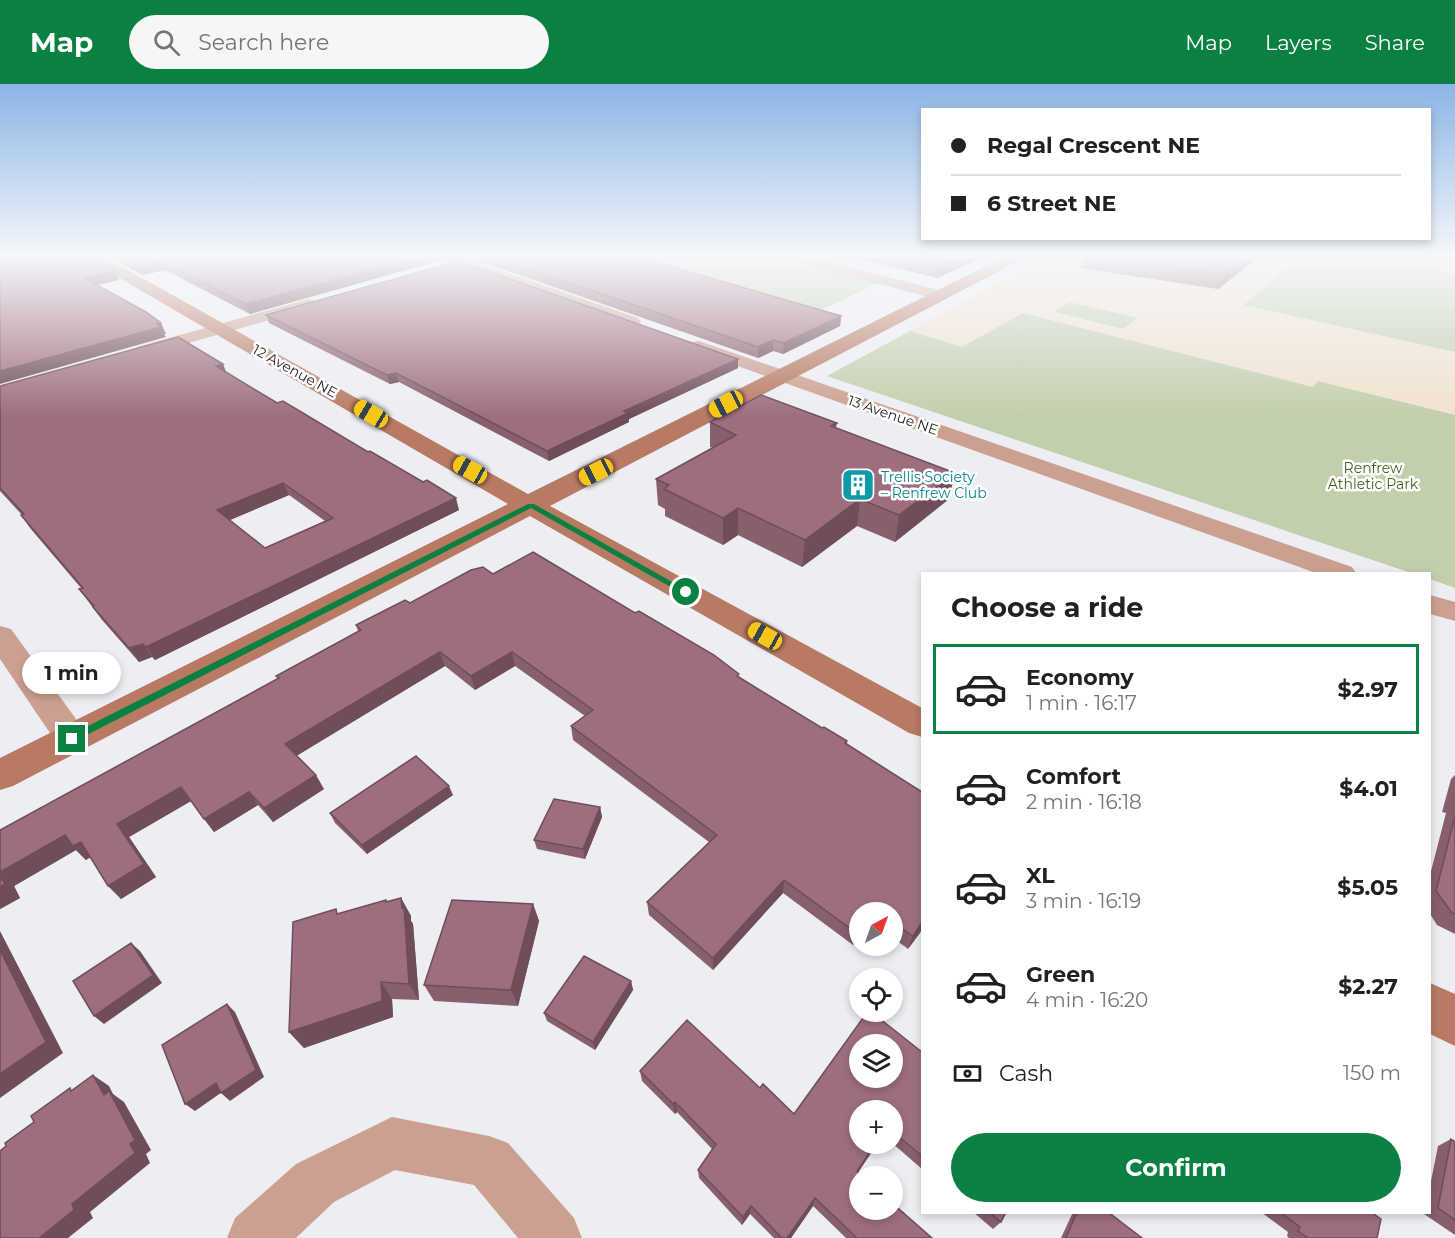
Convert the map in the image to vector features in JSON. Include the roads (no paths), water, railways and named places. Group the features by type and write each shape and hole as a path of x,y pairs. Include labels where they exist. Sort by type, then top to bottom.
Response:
{"street":[{"name":"12 Avenue NE","path":"185,309 921,723"},
{"path":"126,356 294,309"},
{"path":"596,309 653,329"},
{"path":"0,775 913,309"},
{"name":"13 Avenue NE","path":"675,337 1339,572"},
{"path":"1431,604 1455,612"},
{"path":"0,636 72,739"},
{"path":"1431,1007 1455,1021"},
{"path":"255,1238 315,1183 392,1143 489,1162 554,1238"}],"place":[{"name":"Trellis Society – Renfrew Club","path":"858,485"}],"park label":[{"name":"Renfrew Athletic Park","path":"1373,476"}]}
